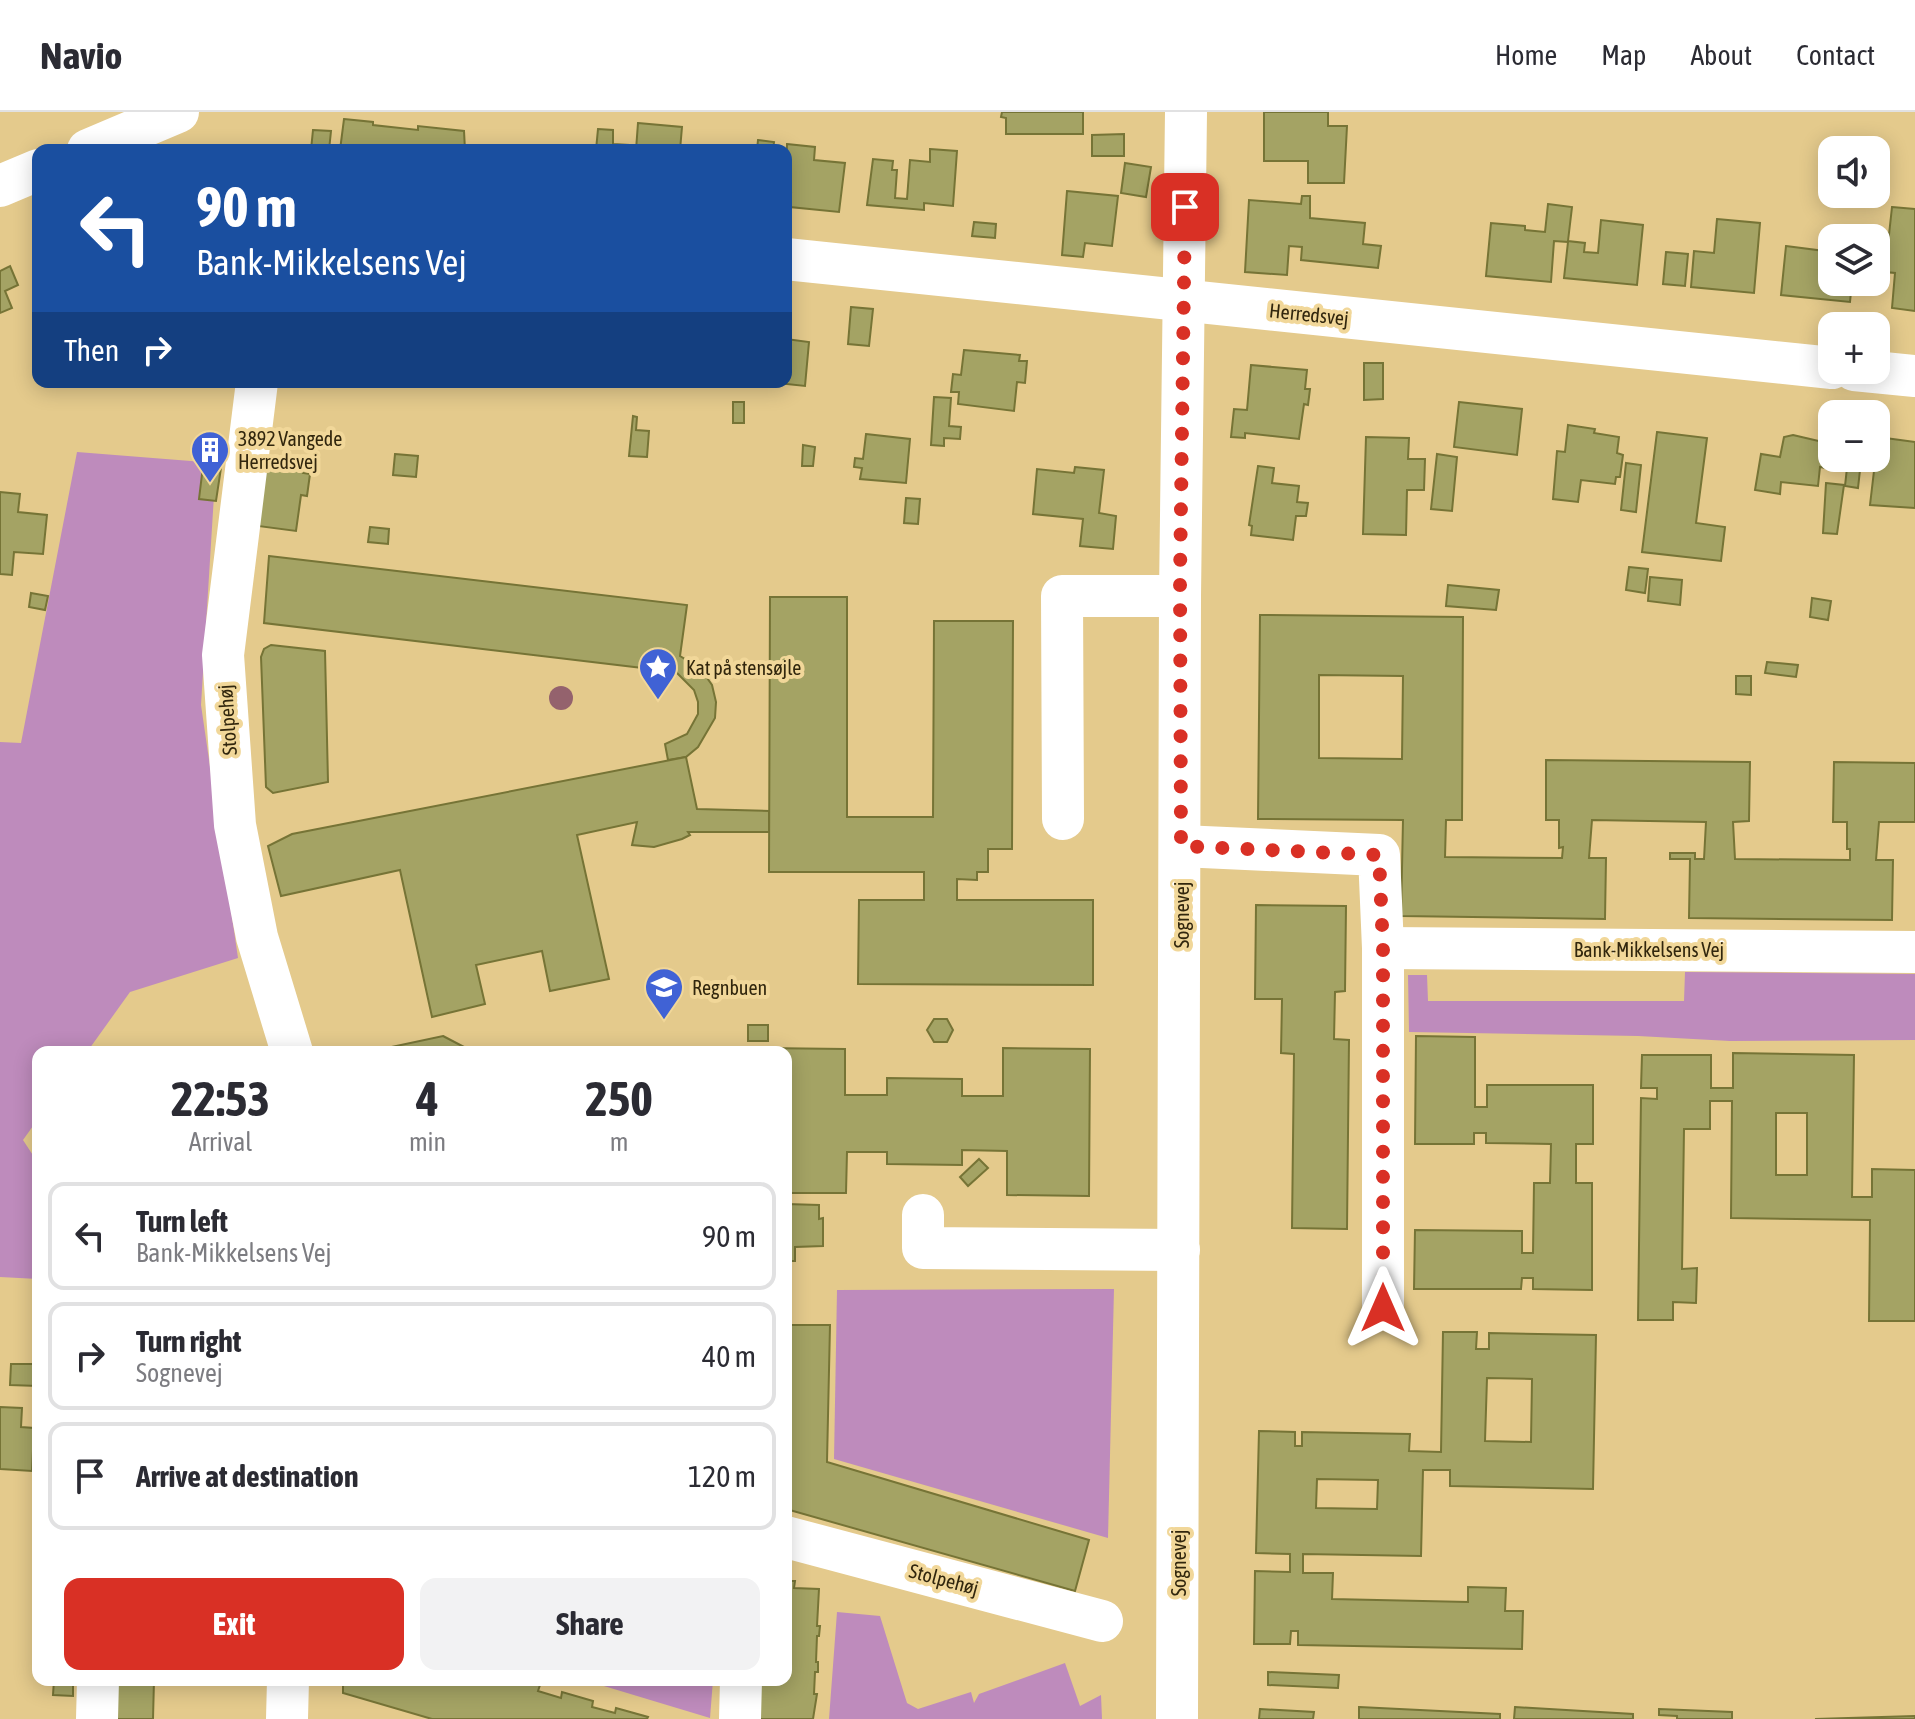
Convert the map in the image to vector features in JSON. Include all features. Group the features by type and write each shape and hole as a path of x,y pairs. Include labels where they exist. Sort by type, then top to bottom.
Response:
{"street":[{"path":"112,144 178,112"},
{"name":"Sognevej","path":"1177,1719 1180,596 1186,112"},
{"path":"0,186 32,173"},
{"name":"Herredsvej","path":"792,260 1818,367"},
{"path":"1890,374 1915,376"},
{"name":"Stolpehøj","path":"256,388 223,655 235,825 257,937 290,1046"},
{"path":"1063,819 1062,596 1180,596"},
{"path":"1181,846 1379,855 1383,948 1383,1308"},
{"name":"Bank-Mikkelsens Vej","path":"1383,948 1915,952"},
{"path":"923,1215 923,1248 1179,1250"},
{"name":"Stolpehøj","path":"792,1539 1102,1621"},
{"path":"97,1719 98,1686"},
{"path":"740,1719 741,1686"}],"shaded area":[{"path":"77,452 216,463 201,705 238,958 130,992 91,1046 32,1046 32,1127 23,1140 32,1154 32,1279 0,1277 0,742 21,743"},
{"path":"1685,972 1915,974 1915,1040 1730,1041 1638,1036 1409,1032 1408,975 1427,975 1428,1001 1684,1001"},
{"path":"1114,1289 1108,1538 834,1459 837,1290"},
{"path":"837,1612 880,1616 907,1703 918,1709 971,1692 974,1703 979,1694 1065,1663 1080,1706 1101,1695 1102,1719 829,1719"},
{"path":"604,1686 713,1686 710,1718"}],"building":[{"path":"1002,112 1083,112 1083,134 1006,134 1006,118 1001,117"},
{"path":"1264,112 1328,112 1328,126 1347,126 1344,183 1308,183 1308,161 1264,161"},
{"path":"344,119 418,130 418,126 464,131 465,144 341,144"},
{"path":"638,123 682,127 681,144 636,144"},
{"path":"598,129 613,130 613,144 597,144"},
{"path":"313,130 331,131 330,144 312,144"},
{"path":"1124,134 1124,156 1092,156 1092,135"},
{"path":"758,140 774,142 774,144 758,144"},
{"path":"792,145 815,147 814,160 845,163 839,212 792,207"},
{"path":"930,149 957,151 953,206 924,203 924,210 867,205 873,159 893,161 892,170 897,170 895,198 907,199 910,160 930,162"},
{"path":"1125,163 1151,167 1146,197 1121,193"},
{"path":"1067,191 1118,196 1112,246 1085,243 1083,257 1062,255"},
{"path":"1302,196 1310,196 1310,218 1365,223 1363,244 1381,246 1378,268 1301,260 1302,247 1289,246 1287,275 1245,272 1249,200 1301,204"},
{"path":"1548,204 1572,207 1568,241 1585,243 1584,252 1598,253 1601,220 1643,225 1637,285 1564,278 1568,242 1554,241 1551,282 1486,276 1491,223 1525,226 1525,230 1545,232"},
{"path":"1892,207 1915,209 1915,311 1892,308 1895,273 1890,272"},
{"path":"1717,219 1760,223 1754,293 1691,287 1694,251 1714,253"},
{"path":"974,222 996,224 995,238 972,236"},
{"path":"1786,246 1818,250 1818,296 1851,296 1850,302 1781,295"},
{"path":"1666,252 1688,254 1685,286 1663,284"},
{"path":"10,266 18,285 5,291 12,308 0,313 0,271"},
{"path":"851,307 873,309 869,346 848,344"},
{"path":"792,340 809,342 805,386 792,385"},
{"path":"964,350 1020,355 1019,361 1027,361 1025,383 1017,382 1014,411 958,404 959,392 951,392 953,374 961,375"},
{"path":"1364,363 1383,363 1383,399 1364,400"},
{"path":"1251,365 1307,370 1305,389 1310,389 1308,405 1304,404 1299,439 1245,433 1245,438 1231,437 1234,409 1247,410"},
{"path":"934,397 951,398 949,426 961,427 960,439 944,438 944,446 931,445"},
{"path":"733,402 744,402 744,423 733,423"},
{"path":"1459,402 1522,409 1517,455 1454,447"},
{"path":"633,416 637,417 636,430 649,431 647,457 629,456"},
{"path":"1568,425 1619,437 1617,453 1623,455 1620,477 1616,477 1615,484 1581,480 1578,502 1553,499 1557,451 1565,452"},
{"path":"1657,432 1707,438 1696,523 1725,527 1721,561 1642,552"},
{"path":"866,434 910,439 906,483 860,479 862,468 854,467 855,458 863,459"},
{"path":"1793,435 1818,441 1818,486 1781,482 1780,494 1755,490 1761,454 1780,457 1784,437"},
{"path":"1366,437 1409,438 1408,459 1425,459 1424,490 1407,490 1406,535 1363,534"},
{"path":"1890,439 1915,442 1915,508 1870,505 1874,472 1890,472"},
{"path":"803,445 815,447 813,466 802,466"},
{"path":"395,454 418,456 416,477 393,475"},
{"path":"1437,454 1457,457 1452,511 1431,509"},
{"path":"265,461 304,466 303,473 310,474 307,496 301,495 296,531 258,526"},
{"path":"1626,463 1641,465 1636,512 1621,510"},
{"name":"3892 Vangede Herredsvej","path":"203,466 221,468 216,501 199,499"},
{"path":"1258,466 1274,468 1272,483 1299,486 1297,502 1308,503 1306,516 1296,516 1293,540 1251,535 1252,526 1249,525"},
{"path":"1075,467 1104,470 1099,513 1116,516 1113,549 1080,546 1083,519 1033,514 1037,469 1074,473"},
{"path":"1847,472 1860,472 1858,488 1845,486"},
{"path":"1826,483 1844,485 1837,534 1823,533"},
{"path":"0,492 20,494 18,512 47,515 43,554 14,552 12,575 0,574"},
{"path":"906,498 920,499 918,524 904,523"},
{"path":"370,527 389,529 388,544 368,542"},
{"path":"269,556 687,605 680,656 700,668 712,685 716,702 715,718 698,747 686,757 668,760 665,744 687,734 698,714 694,690 676,672 264,623"},
{"path":"1629,567 1648,569 1645,593 1626,590"},
{"path":"1650,577 1682,580 1680,605 1648,601"},
{"path":"1448,585 1499,590 1496,610 1446,606"},
{"path":"31,593 48,596 45,610 29,607"},
{"path":"770,597 847,597 847,817 933,817 934,621 1013,621 1012,849 988,849 988,872 977,872 977,880 957,879 957,900 1093,900 1093,985 858,984 859,900 924,900 924,872 769,872"},
{"path":"1812,598 1831,601 1828,620 1810,617"},
{"path":"1260,615 1463,617 1462,820 1446,820 1445,857 1562,858 1559,820 1546,820 1546,760 1750,762 1749,821 1733,822 1735,859 1850,860 1847,822 1833,822 1834,762 1915,763 1915,822 1879,822 1876,860 1893,860 1892,920 1689,918 1690,859 1670,859 1670,853 1695,853 1695,859 1704,859 1706,822 1592,820 1589,858 1606,858 1605,919 1401,916 1403,820 1258,819","holes":["1319,675 1403,676 1402,759 1319,758"]},
{"path":"271,645 325,651 328,782 273,793 266,787 261,657 264,649"},
{"path":"1767,662 1798,665 1796,677 1765,673"},
{"path":"1736,676 1751,676 1751,695 1736,694"},
{"path":"686,757 697,809 769,811 769,832 688,832 690,835 682,839 654,847 632,845 637,822 577,835 609,979 550,991 542,951 476,965 485,1004 432,1017 400,870 281,896 268,846 292,834"},
{"path":"1256,905 1346,906 1345,991 1335,992 1334,1039 1349,1040 1347,1229 1292,1228 1294,1054 1281,1053 1282,999 1255,999"},
{"path":"934,1019 947,1019 953,1030 947,1042 934,1042 927,1030"},
{"path":"748,1025 768,1025 768,1041 748,1041"},
{"path":"443,1036 462,1046 396,1046"},
{"path":"1416,1036 1475,1037 1475,1107 1487,1107 1487,1085 1593,1085 1593,1144 1576,1144 1576,1183 1592,1183 1592,1290 1533,1289 1533,1278 1522,1278 1521,1289 1414,1289 1415,1230 1522,1231 1522,1253 1533,1253 1534,1183 1550,1183 1551,1144 1486,1143 1486,1133 1474,1133 1474,1144 1415,1144"},
{"path":"792,1048 845,1049 845,1095 887,1095 887,1078 962,1079 962,1096 1003,1096 1003,1048 1090,1049 1089,1196 1007,1195 1007,1151 962,1150 962,1165 887,1164 887,1152 847,1152 846,1193 792,1193"},
{"path":"1733,1053 1854,1055 1852,1197 1872,1197 1872,1169 1915,1170 1915,1321 1869,1321 1870,1220 1731,1218 1732,1101 1710,1101 1710,1129 1684,1129 1682,1269 1697,1268 1696,1303 1673,1302 1673,1320 1638,1320 1641,1098 1657,1099 1657,1088 1641,1088 1642,1055 1711,1055 1711,1088 1733,1088","holes":["1776,1113 1807,1113 1807,1175 1776,1175"]},
{"path":"979,1159 988,1168 968,1186 960,1177"},
{"path":"792,1204 819,1205 819,1219 823,1218 823,1246 795,1247 795,1261 792,1261"},
{"path":"792,1325 830,1325 827,1462 1089,1540 1075,1591 792,1511"},
{"path":"1443,1332 1477,1332 1476,1349 1489,1349 1489,1333 1596,1335 1593,1489 1450,1486 1450,1470 1423,1470 1421,1556 1303,1554 1303,1573 1333,1573 1332,1599 1468,1602 1468,1587 1506,1588 1505,1611 1523,1611 1522,1649 1298,1645 1298,1631 1291,1631 1290,1644 1254,1644 1255,1571 1290,1572 1290,1554 1256,1553 1259,1431 1295,1432 1295,1446 1302,1446 1302,1432 1410,1434 1409,1451 1441,1452","holes":["1487,1378 1532,1379 1531,1442 1485,1441","1317,1479 1378,1480 1377,1509 1316,1508"]},
{"path":"11,1364 32,1364 32,1386 10,1385"},
{"path":"0,1407 22,1408 21,1427 32,1428 32,1471 0,1469"},
{"path":"792,1581 795,1581 794,1588 819,1589 818,1672 815,1672 814,1694 817,1694 813,1719 757,1719 758,1686 792,1686"},
{"path":"1268,1672 1339,1675 1338,1688 1268,1685"},
{"path":"54,1686 73,1686 73,1696 53,1695"},
{"path":"108,1686 154,1686 153,1719 106,1719"},
{"path":"343,1686 540,1686 538,1691 561,1698 562,1692 593,1701 592,1707 615,1713 616,1708 648,1717 432,1719 343,1693"},
{"path":"1359,1707 1500,1714 1500,1719 1359,1719"},
{"path":"1515,1707 1633,1714 1633,1719 1514,1719"},
{"path":"1260,1709 1314,1712 1313,1719 1259,1719"},
{"path":"1659,1709 1732,1712 1732,1719 1677,1719 1677,1716 1659,1715"},
{"path":"1915,1716 1915,1719 1815,1719"}],"place":[{"name":"3892 Vangede Herredsvej","path":"210,484"},
{"name":"Kat på stensøjle","path":"658,701"},
{"name":"Regnbuen","path":"664,1021"}],"route":[{"path":"1185,207 1180,580 1181,846 1379,855 1383,948 1383,1308"}]}
